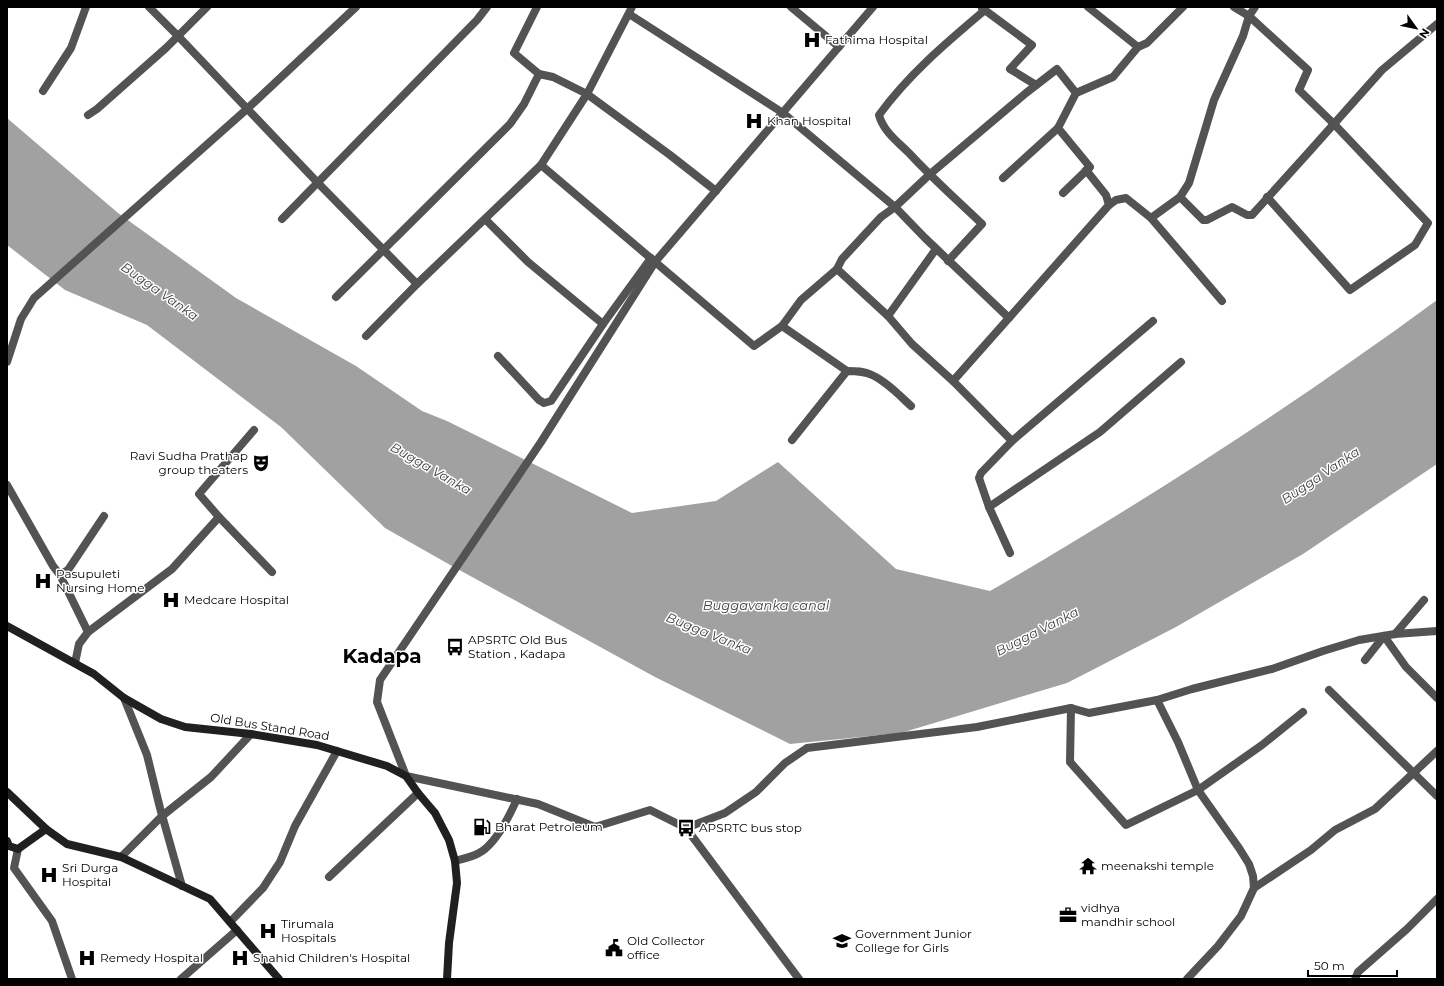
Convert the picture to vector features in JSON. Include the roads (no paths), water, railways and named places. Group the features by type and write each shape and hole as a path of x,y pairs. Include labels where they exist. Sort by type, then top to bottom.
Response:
{"main road":[{"name":"Old Bus Stand Road","path":"7,626 94,674 124,698 161,719 185,727 251,734 317,745 387,766 406,776 418,794 435,813 450,840 455,861 457,883 449,943 447,979"},
{"path":"7,792 46,829 67,844 121,857 210,899 279,979"},
{"path":"8,845 18,849 46,829"}],"street":[{"path":"43,91 71,48 86,7"},
{"path":"149,7 417,284"},
{"path":"88,115 97,109 178,36 207,7"},
{"path":"7,362 21,319 34,298 247,109 356,7"},
{"path":"282,219 477,20 487,7"},
{"path":"537,7 514,53 539,74 553,77 587,94 716,191"},
{"path":"791,7 839,48"},
{"path":"498,356 539,400 544,402 551,401 603,324 653,260 716,191 873,7"},
{"path":"1088,7 1138,47"},
{"path":"1003,178 1058,128 1076,93 1113,77 1138,47 1147,43 1183,7"},
{"path":"1234,7 1249,16 1308,70 1299,90 1334,124 1428,223 1415,246 1350,290 1267,197"},
{"path":"1151,218 1180,197 1189,183 1214,100 1243,36 1249,16 1255,7"},
{"path":"948,260 982,224 929,175 889,133 879,115 893,95 936,52 983,9 1032,45 1010,69 1036,85"},
{"path":"366,336 417,284 541,165 587,94 631,10 783,113 895,207 936,249 1009,318"},
{"path":"1180,197 1203,220 1207,220 1232,207 1250,215 1382,70 1437,24"},
{"path":"541,165 754,346 782,326 801,300 837,269 842,259 882,217 895,207 929,175 1036,85 1057,69 1076,93"},
{"path":"336,297 510,124 524,104 539,74"},
{"path":"1058,128 1090,167 1063,193"},
{"path":"1086,170 1106,195 1109,205"},
{"path":"953,381 1109,205 1116,200 1126,198 1151,218 1222,301"},
{"path":"485,219 528,262 603,324"},
{"path":"888,316 936,249"},
{"path":"653,260 541,442 380,680 377,702 406,776 538,804 595,827 650,810 686,828 799,979"},
{"path":"837,269 888,316 912,344 953,381 1012,441"},
{"path":"1010,553 989,507 979,480 979,476 1012,441 1153,321"},
{"path":"782,326 847,371 861,371 871,374 891,388 911,406"},
{"path":"989,507 1100,432 1181,362"},
{"path":"792,440 847,371"},
{"path":"254,430 198,494 272,572"},
{"path":"7,484 53,566 60,575 88,632"},
{"path":"60,575 68,570 104,516"},
{"path":"75,663 79,644 88,632 172,569 219,517"},
{"path":"1395,634 1424,600"},
{"path":"686,828 724,813 756,792 785,762 807,748 977,727 1071,708 1090,713 1156,700 1192,689 1279,667 1359,640 1395,634 1437,631"},
{"path":"1364,660 1384,636"},
{"path":"1384,636 1406,667 1437,698"},
{"path":"1329,690 1437,796"},
{"path":"124,698 147,755 162,816 182,886"},
{"path":"1156,700 1178,742 1198,790 1239,848 1249,864 1254,876 1254,888 1241,916 1218,946 1188,979"},
{"path":"1071,708 1070,762 1126,825 1198,790 1262,745 1303,712"},
{"path":"121,857 162,816 210,778 251,734"},
{"path":"230,922 262,888 280,862 295,826 337,751"},
{"path":"1254,888 1311,850 1335,830 1375,809 1437,751"},
{"path":"329,877 418,794"},
{"path":"455,861 480,853 491,842 507,822 517,799"},
{"path":"18,849 14,868 52,922 72,979"},
{"path":"1355,979 1358,972 1408,929 1437,899"},
{"path":"184,978 237,930"}],"water":[{"name":"Buggavanka canal","path":"7,118 118,213 236,298 356,366 422,411 447,421 632,513 716,501 778,462 896,569 990,591 1105,523 1218,452 1383,339 1437,300 1437,464 1303,554 1176,627 1067,683 901,733 790,744 655,677 385,528 281,427 147,325 65,290 7,245"}],"place":[{"name":"Fathima Hospital","path":"812,40"},
{"name":"Khan Hospital","path":"754,121"},
{"name":"Ravi Sudha Prathap group theaters","path":"261,463"},
{"name":"Pasupuleti Nursing Home","path":"43,581"},
{"name":"Medcare Hospital","path":"171,600"},
{"name":"APSRTC Old Bus Station , Kadapa","path":"455,647"},
{"name":"Bharat Petroleum","path":"482,827"},
{"name":"APSRTC bus stop","path":"686,828"},
{"name":"meenakshi temple","path":"1088,866"},
{"name":"Sri Durga Hospital","path":"49,875"},
{"name":"vidhya mandhir school","path":"1068,915"},
{"name":"Tirumala Hospitals","path":"268,931"},
{"name":"Government Junior College for Girls","path":"842,941"},
{"name":"Old Collector office","path":"614,948"},
{"name":"Remedy Hospital","path":"87,958"},
{"name":"Shahid Children's Hospital","path":"240,958"}],"district":[{"name":"Kadapa","path":"382,656"}],"water label":[{"name":"Bugga Vanka","path":"160,291"},
{"name":"Bugga Vanka","path":"431,468"},
{"name":"Bugga Vanka","path":"1320,475"},
{"name":"Bugga Vanka","path":"1037,631"},
{"name":"Bugga Vanka","path":"709,633"}]}
